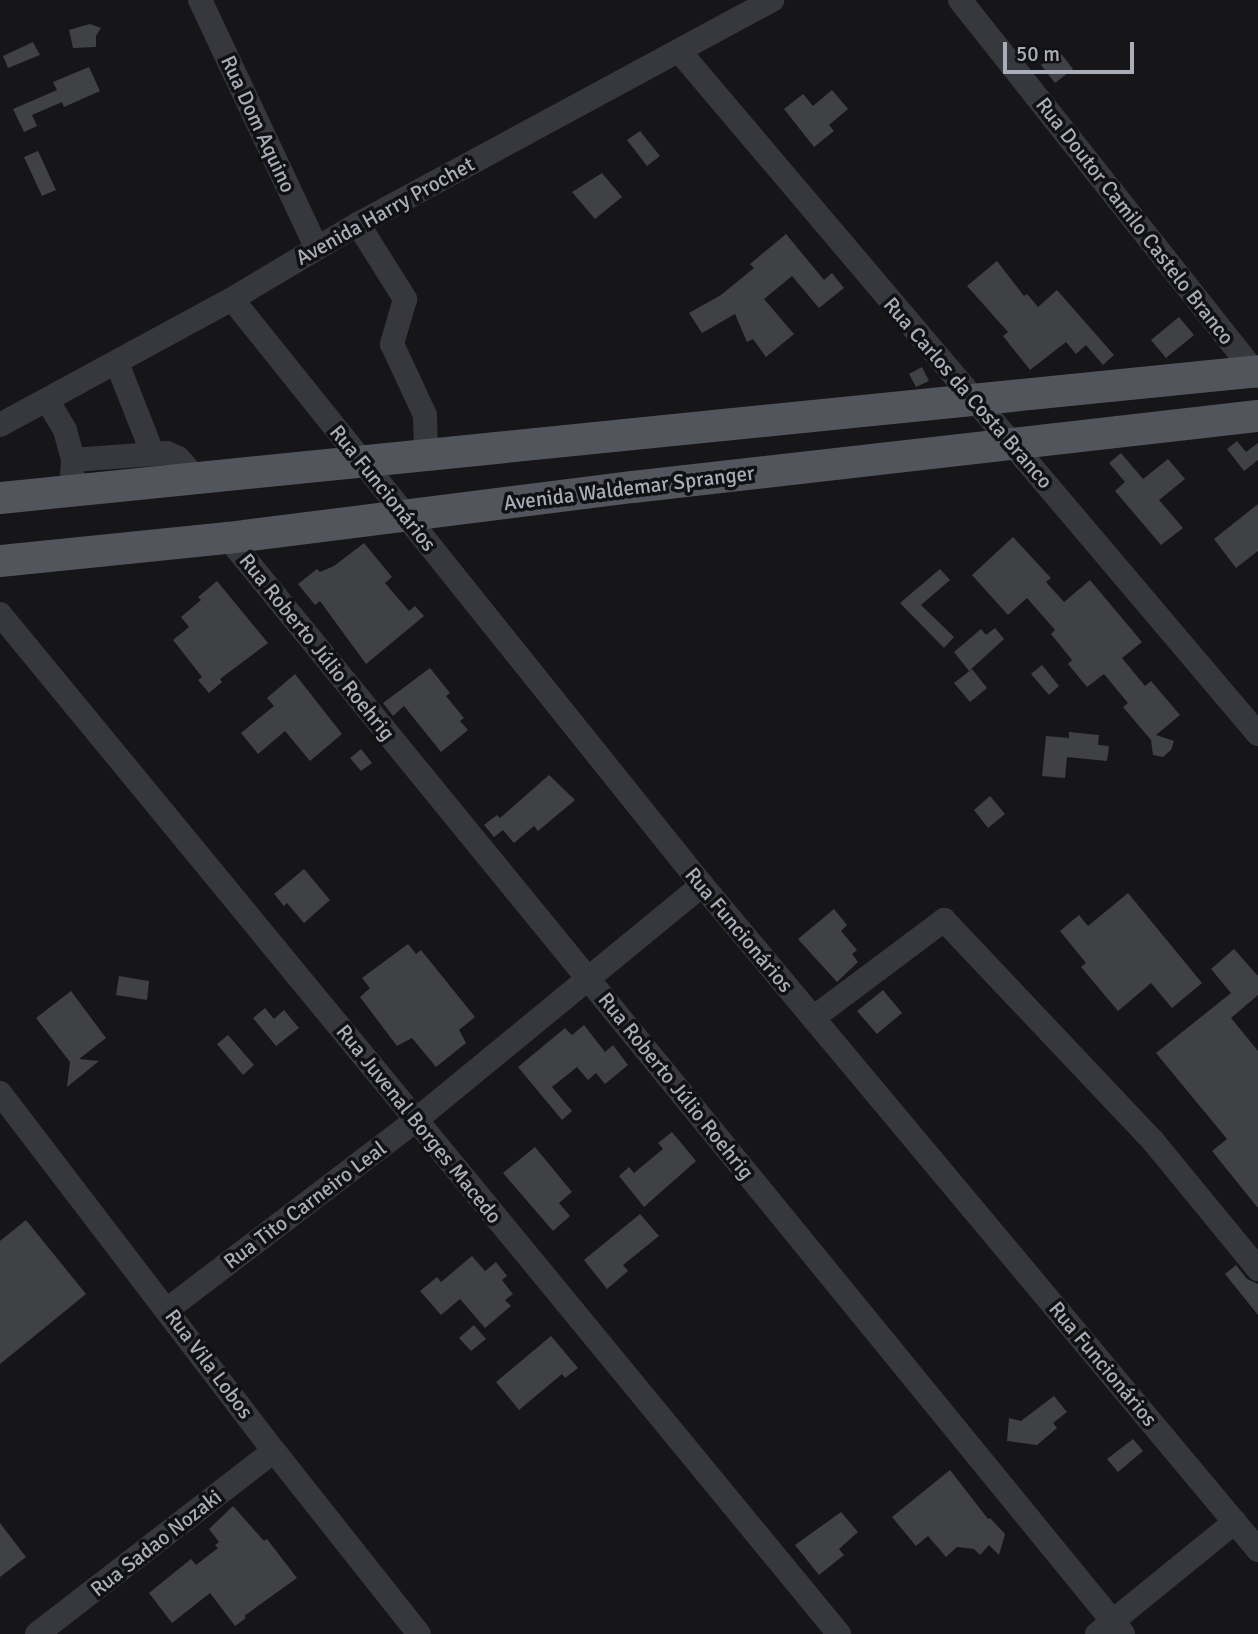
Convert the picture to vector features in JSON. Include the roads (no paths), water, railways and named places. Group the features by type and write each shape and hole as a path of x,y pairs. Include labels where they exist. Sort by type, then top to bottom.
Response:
{"main road":[{"path":"2,494 72,475 194,476 362,462 970,398 1257,372"},
{"name":"Avenida Waldemar Spranger","path":"0,561 228,538 633,486 1258,416"},
{"path":"619,436 633,486"}],"street":[{"name":"Rua Dom Aquino","path":"200,0 316,247"},
{"name":"Avenida Harry Prochet","path":"0,425 232,299 316,247 772,0"},
{"name":"Rua Doutor Camilo Castelo Branco","path":"961,0 1257,372"},
{"name":"Rua Carlos da Costa Branco","path":"680,52 970,398 1258,734"},
{"path":"358,224 405,299 392,344 425,415 426,456"},
{"name":"Rua Funcionários","path":"232,299 702,885 1258,1550"},
{"path":"117,363 152,452"},
{"path":"47,400 65,430 72,475 152,452 178,458 194,476"},
{"name":"Rua Roberto Júlio Roehrig","path":"228,538 590,980 1111,1630"},
{"name":"Rua Juvenal Borges Macedo","path":"0,614 839,1634"},
{"name":"Rua Tito Carneiro Leal","path":"168,1310 416,1120 590,980 702,885"},
{"path":"813,1018 944,920 1153,1141 1258,1269"},
{"name":"Rua Vila Lobos","path":"0,1093 274,1451 419,1634"},
{"name":"Rua Sadao Nozaki","path":"37,1634 274,1451"},
{"path":"1111,1630 1235,1522"}]}
